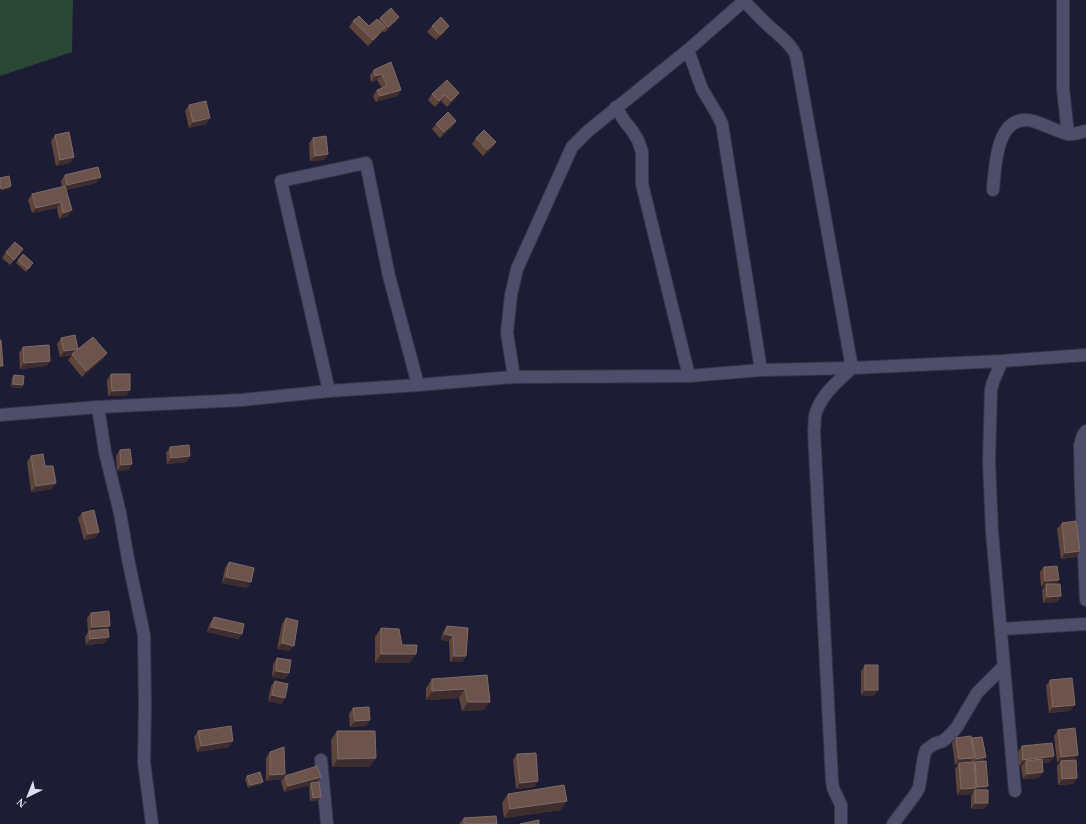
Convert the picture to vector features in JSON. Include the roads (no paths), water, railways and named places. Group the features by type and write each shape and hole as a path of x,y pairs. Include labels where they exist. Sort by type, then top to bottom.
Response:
{"street":[{"path":"514,377 507,333 511,295 517,270 572,147 616,107 688,50 745,0 770,27 787,41 793,48 796,55 852,368"},
{"path":"1063,0 1063,89 1068,134"},
{"path":"688,50 702,89 722,124 761,370"},
{"path":"616,107 625,122 632,129 642,152 642,184 689,376"},
{"path":"993,190 996,158 1001,140 1005,131 1014,123 1023,120 1032,121 1068,134 1086,131"},
{"path":"329,391 281,181 366,163 389,276 418,386"},
{"path":"0,415 98,407 242,400 329,391 418,386 514,377 689,376 761,370 852,368 1086,354"},
{"path":"1002,360 991,390 989,461 992,532 1015,792"},
{"path":"841,824 841,805 833,788 832,781 814,431 816,413 824,398 832,387 852,368"},
{"path":"98,407 105,452 120,513 144,635 144,762 152,824"},
{"path":"1086,431 1080,445 1086,600"},
{"path":"1001,628 1086,624"},
{"path":"893,824 919,788 926,750 934,744 943,741 951,734 957,727 977,693 1004,666"},
{"path":"321,760 327,824"}]}
